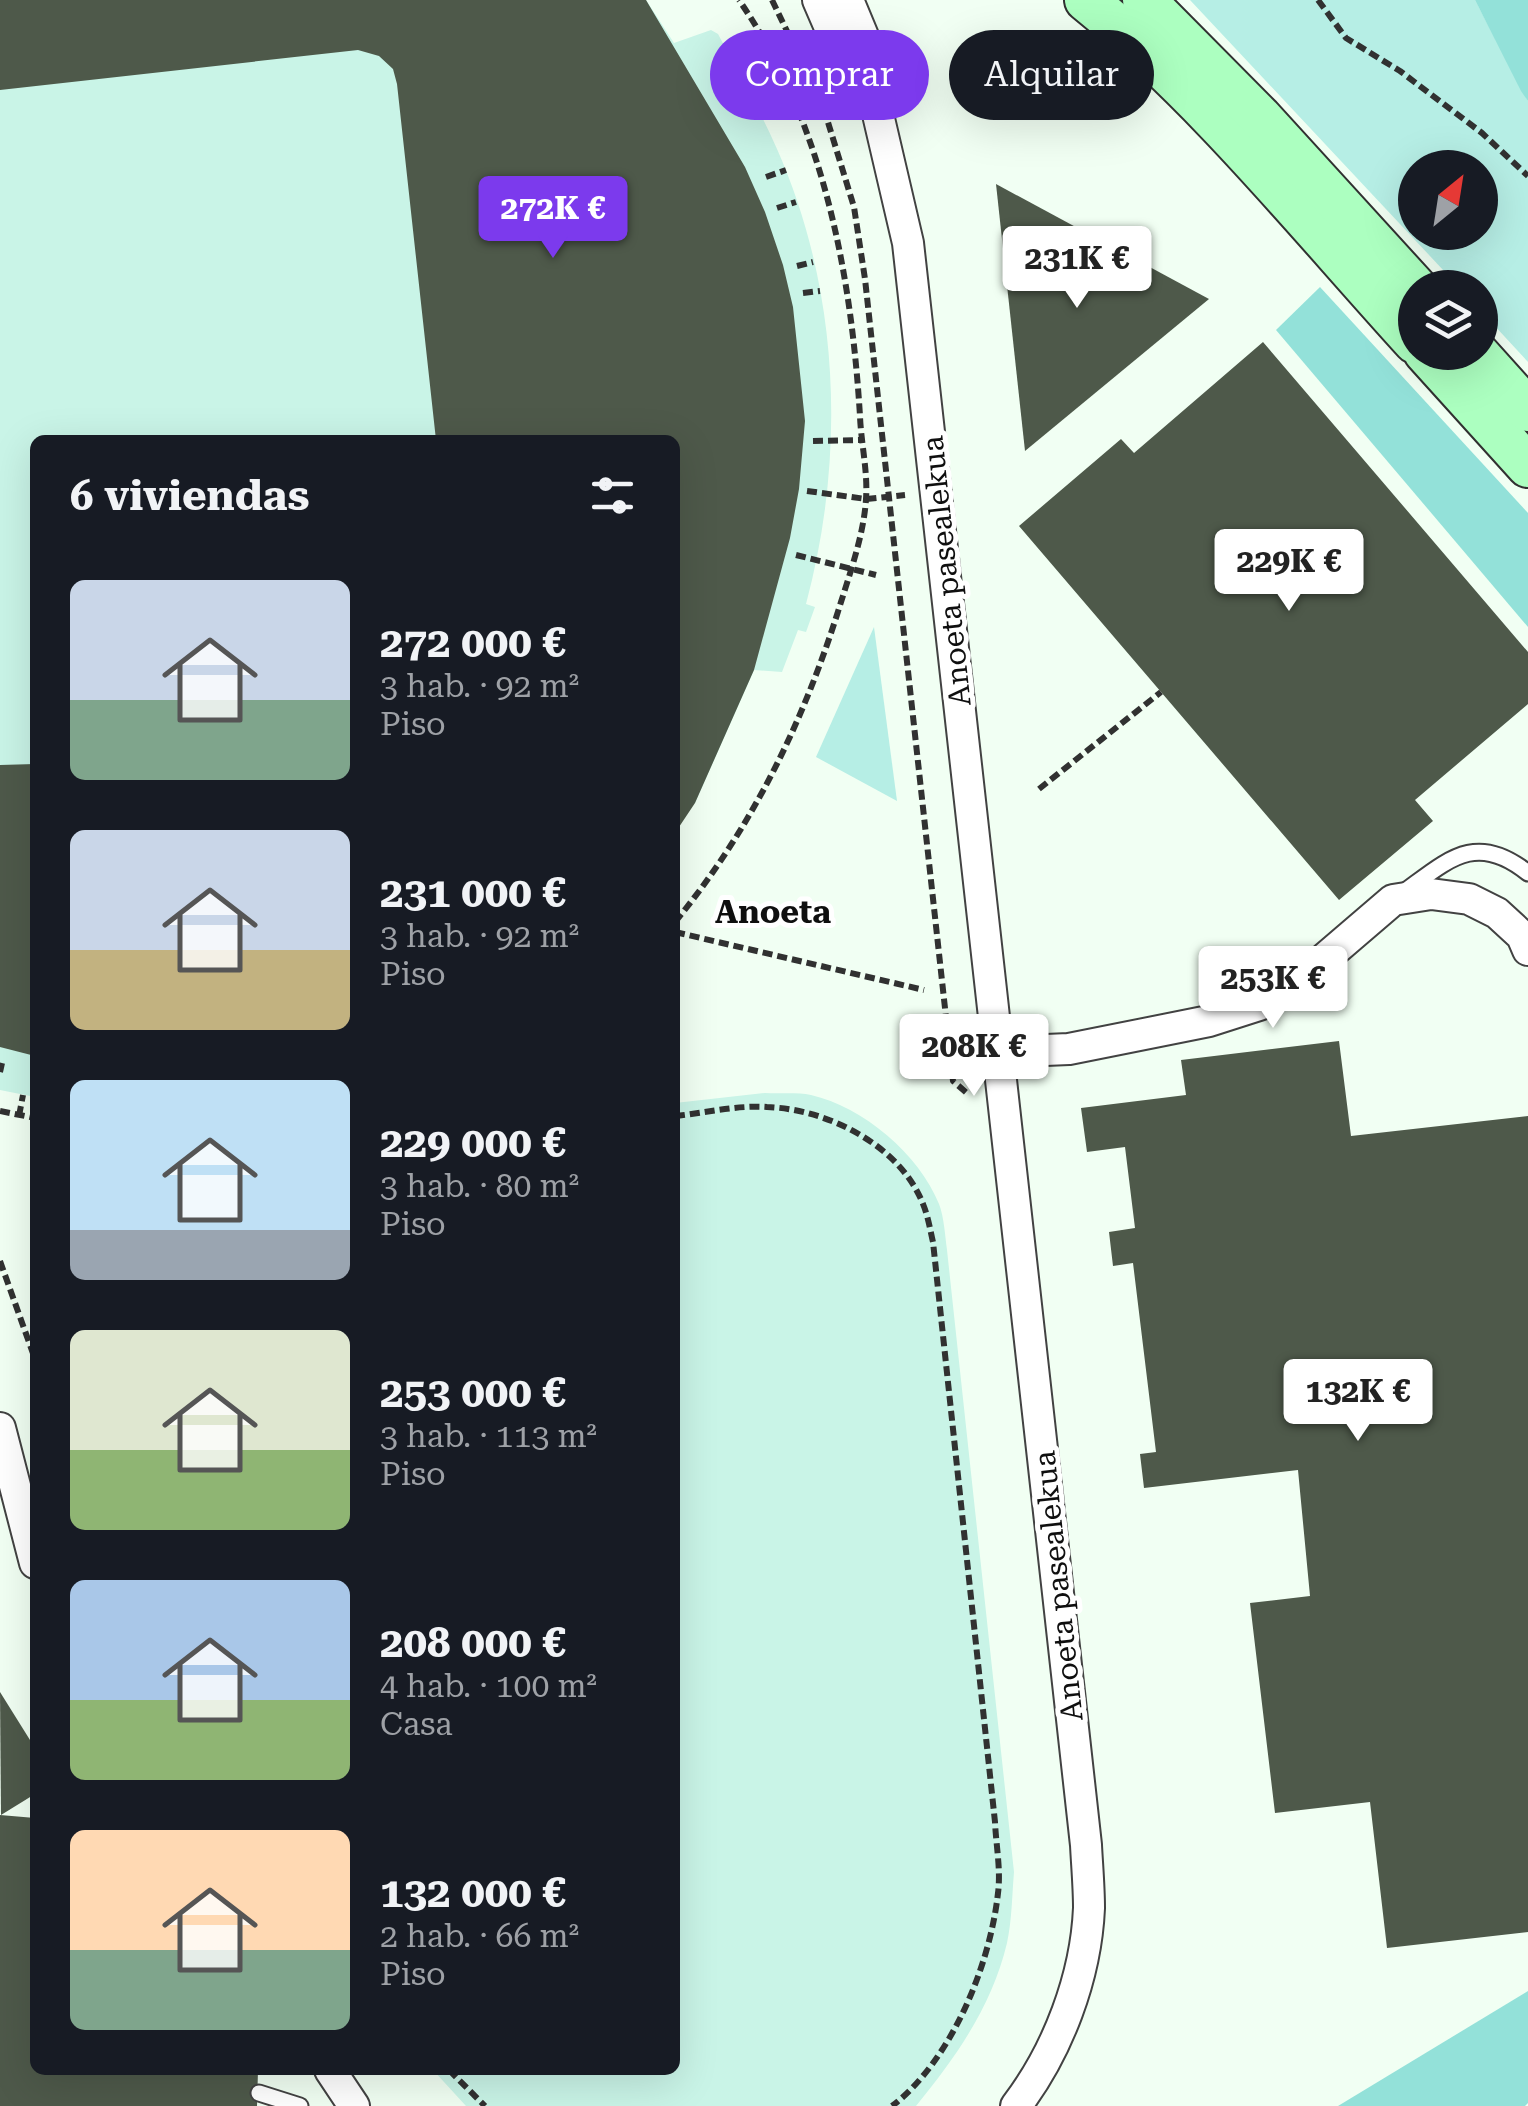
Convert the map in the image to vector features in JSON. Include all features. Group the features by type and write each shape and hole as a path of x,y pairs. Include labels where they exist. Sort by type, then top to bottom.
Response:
{"main road":[{"path":"1086,0 1194,102 1398,324"},
{"path":"1144,0 1260,117 1400,270"},
{"path":"1441,370 1528,466"},
{"path":"1492,370 1528,410"}],"street":[{"name":"Anoeta pasealekua","path":"818,0 831,30"},
{"name":"Anoeta pasealekua","path":"848,0 861,30"},
{"name":"Anoeta pasealekua","path":"879,120 908,243 1084,1825 1088,1907 1082,1956 1066,2012 1042,2068 1016,2106"},
{"path":"999,1052 1069,1048 1208,1021 1259,1005 1310,972 1392,900 1431,894 1468,899 1497,913 1522,936 1528,950"},
{"path":"0,1428 30,1544"},
{"path":"333,2075 354,2106"}],"lane":[{"path":"1392,900 1456,855 1484,852 1514,862 1528,873"},
{"path":"259,2093 300,2106"}],"path":[{"path":"739,0 755,30"},
{"path":"772,0 786,30"},
{"path":"1318,0 1346,38 1400,71 1482,133 1528,176"},
{"path":"680,916 747,821 783,755 822,664 852,569 866,499 856,360 844,272 827,192 802,120"},
{"path":"827,120 856,225 953,1081 1007,1127"},
{"path":"766,177 786,170"},
{"path":"778,208 796,202"},
{"path":"796,266 814,262"},
{"path":"804,293 820,291"},
{"path":"813,441 861,440"},
{"path":"807,491 866,499 917,494"},
{"path":"796,555 876,576"},
{"path":"1039,790 1160,692"},
{"path":"680,933 924,990"},
{"path":"19,1116 22,1095"},
{"path":"680,1115 764,1106 805,1111 840,1124 872,1144 900,1169 922,1202 933,1242 999,1890 987,1948 968,2003 939,2054 892,2106"},
{"path":"0,1111 30,1117"},
{"path":"0,1261 30,1346"},
{"path":"453,2075 486,2106"}],"shaded area":[{"path":"0,0 646,0 674,43 710,30 710,120 763,120 798,203 814,259 824,316 831,432 819,547 806,604 815,607 806,632 798,630 782,672 754,670 695,803 680,531 680,435 30,435 30,1096 0,1090"},
{"path":"1190,0 1475,0 1528,101 1528,362 1498,330 1498,270 1443,270 1424,250 1498,250 1498,150 1398,150 1398,222"},
{"path":"1475,0 1528,0 1528,101 1521,91"},
{"path":"1320,287 1528,513 1528,627 1276,330"},
{"path":"874,627 897,801 816,757"},
{"path":"765,1093 811,1095 831,1101 887,1135 918,1168 941,1209 1014,1872 1009,1934 992,1988 971,2030 916,2106 466,2106 438,2075 680,2075 680,1102"},
{"path":"1528,1991 1525,2106 1338,2106"}],"building":[{"path":"0,0 646,0 710,108 710,120 717,120 745,167 765,212 793,307 805,421 790,538 754,670 695,803 680,826 680,435 435,435 397,84 393,69 379,56 358,50 0,90"},
{"path":"996,184 1209,299 1025,451"},
{"path":"1263,342 1528,652 1528,704 1415,800 1433,821 1339,900 1019,526 1121,439 1134,453"},
{"path":"30,764 30,1055 0,1047 0,765"},
{"path":"1339,1041 1351,1136 1528,1116 1528,1932 1387,1948 1370,1802 1275,1813 1250,1603 1310,1596 1298,1470 1144,1488 1140,1454 1156,1452 1133,1263 1113,1266 1109,1232 1135,1228 1125,1147 1087,1152 1081,1108 1186,1095 1181,1060"},
{"path":"0,1692 30,1740 30,1797 1,1815"},
{"path":"0,1815 30,1818 30,2075 258,2075 257,2106 0,2106"}],"district":[{"name":"Anoeta","path":"773,912"}]}
